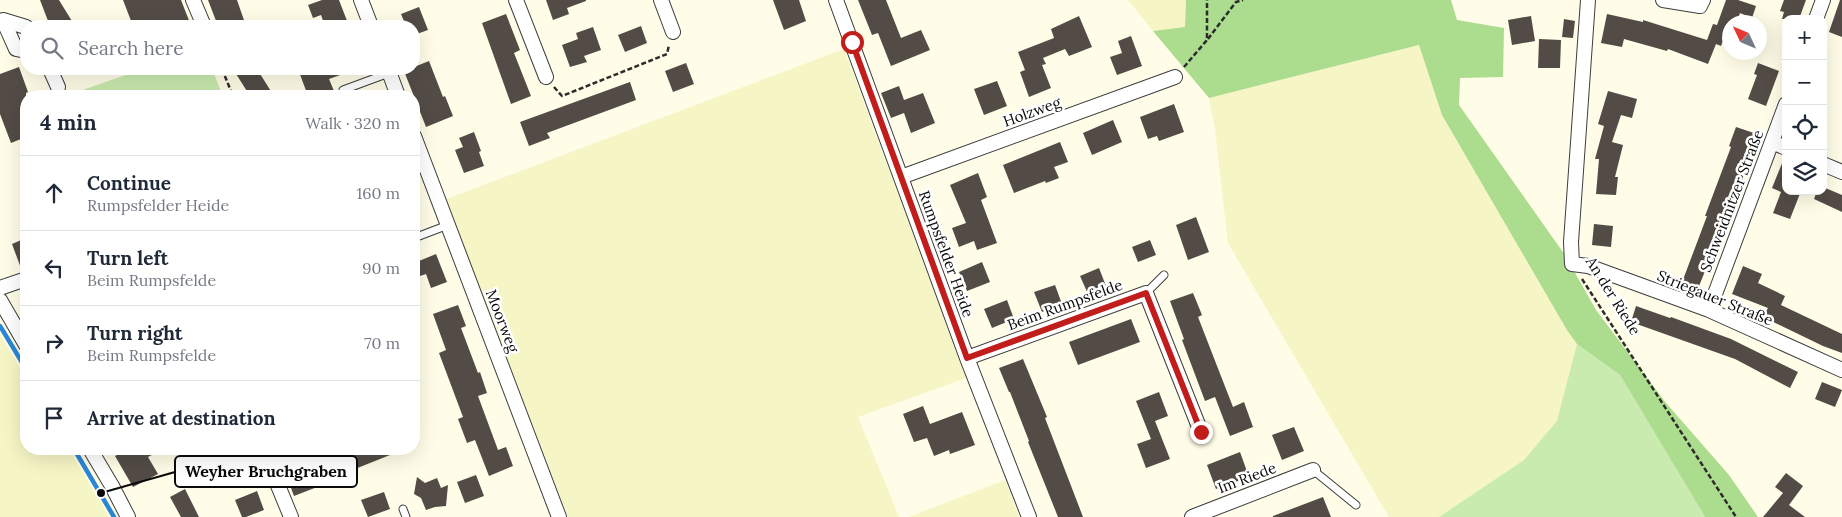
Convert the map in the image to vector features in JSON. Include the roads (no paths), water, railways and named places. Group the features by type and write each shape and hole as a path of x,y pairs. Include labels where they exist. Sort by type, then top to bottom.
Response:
{"street":[{"path":"193,0 201,20"},
{"path":"361,0 369,20"},
{"path":"516,0 546,77"},
{"path":"661,0 673,32"},
{"name":"Rumpsfelder Heide","path":"836,0 967,358 1029,517"},
{"name":"An der Riede","path":"1572,264 1571,242 1588,0"},
{"path":"1663,0 1700,6 1702,0"},
{"path":"1817,15 1823,0"},
{"path":"2,16 20,24"},
{"path":"2,16 16,49 20,50"},
{"path":"53,75 58,87"},
{"path":"390,75 396,90"},
{"name":"Holzweg","path":"901,177 1175,77"},
{"name":"Schweidnitzer Straße","path":"1709,310 1786,105"},
{"path":"1772,142 1782,146"},
{"name":"Moorweg","path":"420,152 559,517"},
{"path":"1827,166 1842,172"},
{"name":"Striegauer Straße","path":"1572,264 1588,266 1709,310 1842,370"},
{"path":"0,288 20,281"},
{"name":"Beim Rumpsfelde","path":"967,358 1146,293 1201,432"},
{"path":"0,300 20,335"},
{"path":"94,455 128,517"},
{"path":"270,455 291,517"},
{"name":"Im Riede","path":"1192,517 1313,470"}],"lane":[{"path":"343,90 379,75"},
{"path":"420,236 448,225"},
{"path":"1146,293 1164,275"},
{"path":"1313,470 1356,505"},
{"path":"403,509 406,517"}],"waterway":[{"path":"0,326 20,359"},
{"path":"78,455 114,517"}],"place":[{"name":"Weyher Bruchgraben","path":"101,493"}]}
